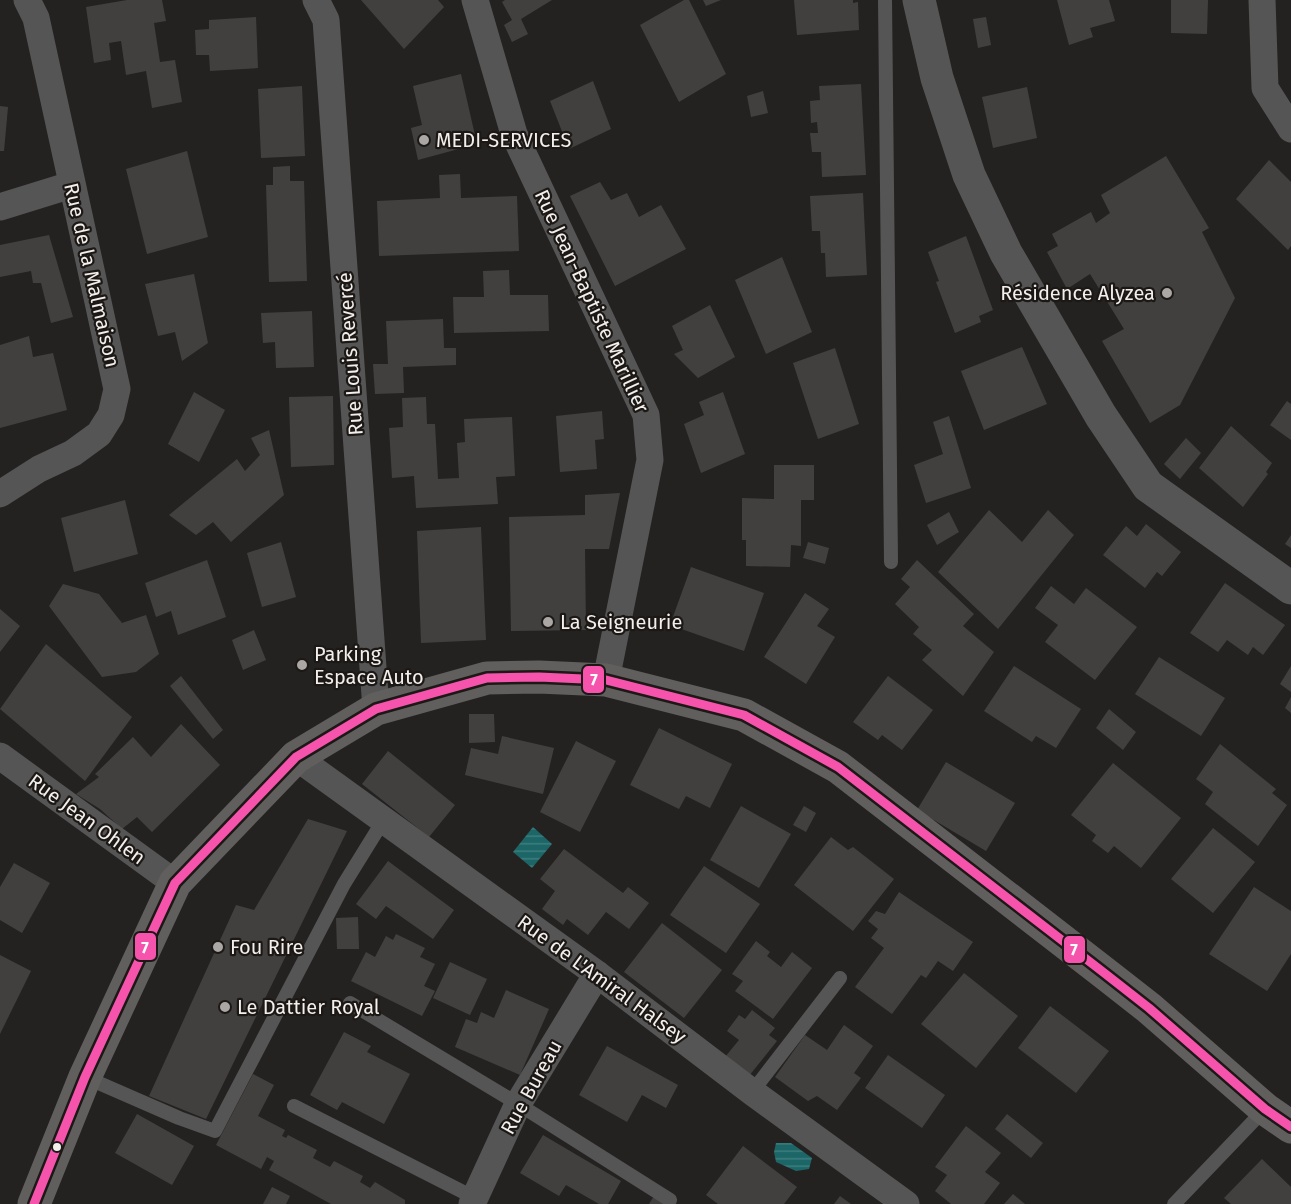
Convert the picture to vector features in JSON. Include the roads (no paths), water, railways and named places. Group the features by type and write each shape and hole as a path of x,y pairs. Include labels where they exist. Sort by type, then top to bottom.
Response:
{"main road":[{"path":"34,1204 85,1077 174,883 296,757 376,710 487,678 539,677 606,680 744,715 838,767 1149,1008 1278,1118"}],"street":[{"name":"Rue de la Malmaison","path":"0,494 39,468 73,453 99,434 111,415 117,389 112,357 71,185 36,18 27,0"},
{"name":"Rue Louis Revercé","path":"316,0 326,20 376,710"},
{"name":"Rue Jean-Baptiste Marillier","path":"475,0 514,134 646,415 650,460 606,680"},
{"path":"919,0 937,78 969,175 1006,253 1101,416 1148,486 1291,588"},
{"path":"1262,0 1265,88 1291,129"},
{"path":"0,207 71,185"},
{"name":"Rue Jean Ohlen","path":"0,756 174,883"},
{"name":"Rue de L'Amiral Halsey","path":"296,757 597,974 752,1092 906,1204"},
{"name":"Rue Bureau","path":"474,1201 518,1104 597,974"}],"lane":[{"path":"885,0 891,562"},
{"path":"85,1077 179,1118 215,1131 344,884 383,821"},
{"path":"752,1092 840,978"},
{"path":"350,1003 518,1104 670,1200"},
{"path":"294,1106 474,1201"},
{"path":"1174,1204 1278,1118"}],"water":[{"path":"533,827 552,844 532,868 513,852"},
{"path":"776,1143 791,1143 812,1158 809,1169 796,1171 776,1162 774,1152"}],"place":[{"name":"MEDI-SERVICES","path":"424,140"},
{"name":"Résidence Alyzea","path":"1167,293"},
{"name":"La Seigneurie","path":"548,622"},
{"name":"Parking Espace Auto","path":"302,665"},
{"name":"Fou Rire","path":"218,947"},
{"name":"Le Dattier Royal","path":"225,1007"}]}
